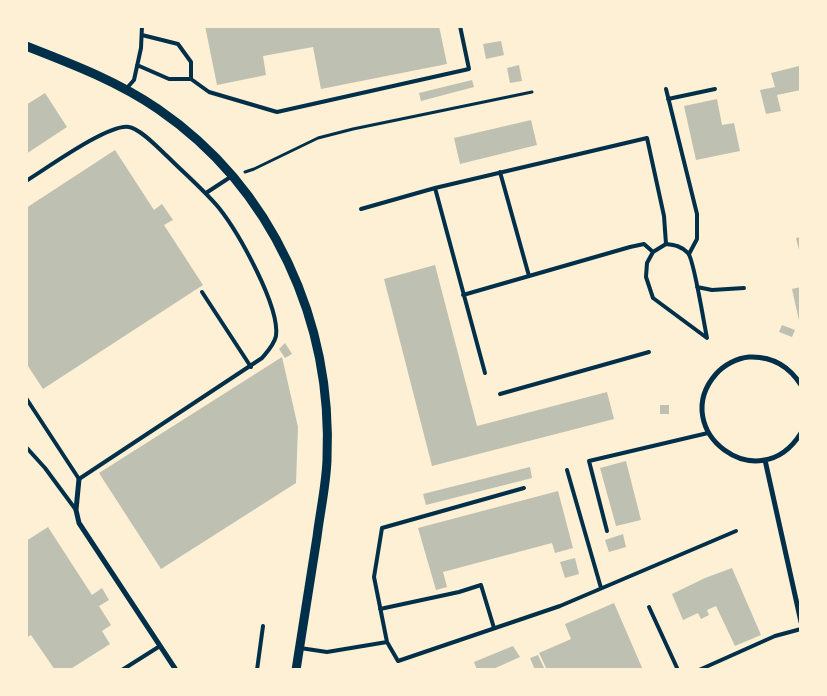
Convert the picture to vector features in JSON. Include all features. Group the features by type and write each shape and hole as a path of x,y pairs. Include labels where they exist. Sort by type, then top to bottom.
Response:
{"street":[{"path":"26,46 97,74 126,89 158,109 190,133 210,152 250,198 283,251 296,278 310,316 322,367 327,410 327,462 296,670"},
{"path":"801,384 786,367 763,358 748,357 727,365 712,379 703,400 702,412 708,434 716,444 734,457 744,460 765,460 775,457 787,450 801,433"},
{"path":"765,460 801,622"},
{"path":"79,479 76,510 78,523 176,670"}],"lane":[{"path":"126,89 134,80 142,26"},
{"path":"137,65 169,79 192,79 209,92 277,112 469,69 460,26"},
{"path":"142,35 178,44 191,62 192,79"},
{"path":"666,89 697,214 697,239 689,254"},
{"path":"668,99 715,89"},
{"path":"26,182 102,134 122,127 131,127 144,136 206,193 237,234 274,315 276,337 271,348 251,367 79,479 26,398"},
{"path":"361,209 435,188 647,138 664,216 666,244"},
{"path":"500,172 529,276"},
{"path":"206,193 232,176"},
{"path":"435,188 485,373"},
{"path":"463,295 630,247 644,244 653,252"},
{"path":"666,244 676,245 689,254 694,270 707,338 653,298 646,277 647,263 653,252 666,244"},
{"path":"697,287 712,290 744,288"},
{"path":"202,292 251,367"},
{"path":"500,394 649,352"},
{"path":"607,531 589,461 708,434"},
{"path":"26,447 45,468 76,510"},
{"path":"567,470 601,588"},
{"path":"524,488 382,528 374,577 387,642 398,661 560,606 736,531"},
{"path":"380,609 459,592 481,585 494,628"},
{"path":"649,607 678,670"},
{"path":"257,670 263,626"},
{"path":"699,670 775,636 801,629"},
{"path":"300,648 327,652 387,642"},
{"path":"122,670 160,646"}],"path":[{"path":"232,176 254,169 318,138 353,128 532,92"}],"building":[{"path":"205,26 439,26 447,64 321,89 313,47 263,56 266,75 217,85"},
{"path":"501,41 504,55 486,59 483,44"},
{"path":"519,65 522,81 510,83 507,68"},
{"path":"799,66 801,90 777,95 781,111 766,114 760,90 775,87 771,73"},
{"path":"472,80 474,87 421,101 419,93"},
{"path":"45,93 67,127 26,154 26,105"},
{"path":"717,99 722,125 734,123 740,151 696,160 684,106"},
{"path":"531,120 537,145 460,164 454,138"},
{"path":"115,150 154,210 162,204 173,220 164,225 203,285 43,389 26,363 26,208"},
{"path":"801,237 801,254 800,254 796,238"},
{"path":"435,265 477,426 607,392 614,419 432,466 384,279"},
{"path":"801,287 801,325 800,325 792,289"},
{"path":"782,325 795,330 792,337 779,332"},
{"path":"285,343 292,354 285,358 279,349"},
{"path":"282,357 298,427 296,483 161,569 99,473"},
{"path":"660,405 669,405 669,414 660,414"},
{"path":"626,461 641,520 616,526 600,468"},
{"path":"530,467 532,478 426,505 423,494"},
{"path":"558,491 573,548 555,553 552,543 443,572 447,587 436,590 418,528"},
{"path":"48,527 92,595 102,588 109,600 99,606 111,625 102,631 110,644 69,670 55,670 31,635 26,638 26,541"},
{"path":"623,534 626,547 609,552 605,540"},
{"path":"575,558 579,574 565,578 560,562"},
{"path":"732,568 761,635 735,646 716,606 707,610 709,615 701,619 698,613 683,620 672,594 705,578"},
{"path":"614,603 643,670 547,670 539,653 571,639 565,624"},
{"path":"513,646 520,657 491,670 477,670 474,662"},
{"path":"538,655 544,668 535,670 530,658"}]}
